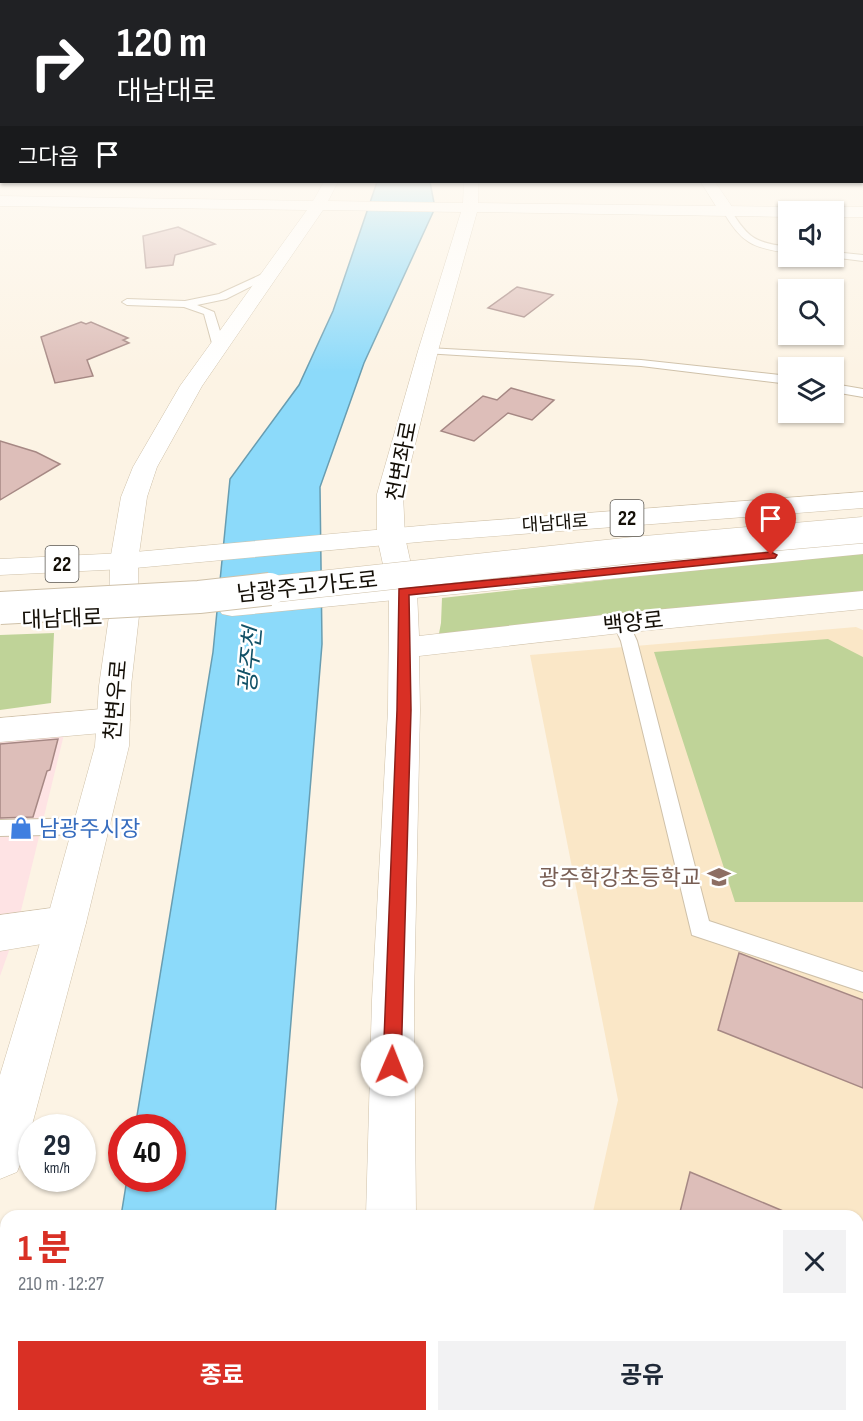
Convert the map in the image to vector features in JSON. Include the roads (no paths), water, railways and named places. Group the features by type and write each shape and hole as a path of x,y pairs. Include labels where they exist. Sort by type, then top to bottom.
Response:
{"street":[{"name":"천변우로","path":"0,1155 66,923 112,746 124,616 124,561 134,497 145,467 191,386 294,239"},
{"name":"천변좌로","path":"391,1210 393,1000 404,710 403,592 391,537 390,494 461,239"},
{"name":"대남대로","path":"391,537 863,500"},
{"name":"남광주고가도로","path":"0,589 209,578 470,550 863,517"},
{"name":"남광주고가도로","path":"0,608 199,597 634,550 863,530"},
{"name":"22","path":"0,567 124,561 391,537"},
{"name":"22","path":"124,616 403,592 863,546"},
{"name":"백양로","path":"403,648 621,623 863,600"},
{"name":"대남대로","path":"0,620 124,616"},
{"path":"0,730 113,720"},
{"path":"0,933 66,923"}],"lane":[{"path":"747,239 778,248"},
{"path":"844,256 863,258"},
{"path":"127,302 185,304 222,297 271,273"},
{"path":"185,304 209,312 219,347"},
{"path":"428,351 640,363 778,379"},
{"path":"844,390 863,393"},
{"path":"621,623 629,641 700,928 863,982"},
{"path":"0,828 91,826"}],"water":[{"name":"광주천","path":"357,239 421,239 364,363 320,487 322,644 275,1210 122,1210 125,1192 186,1192 186,1114 137,1114 213,652 230,479 299,385 333,311"}],"place":[{"name":"남광주시장","path":"21,828"},
{"name":"광주학강초등학교","path":"719,877"}]}
